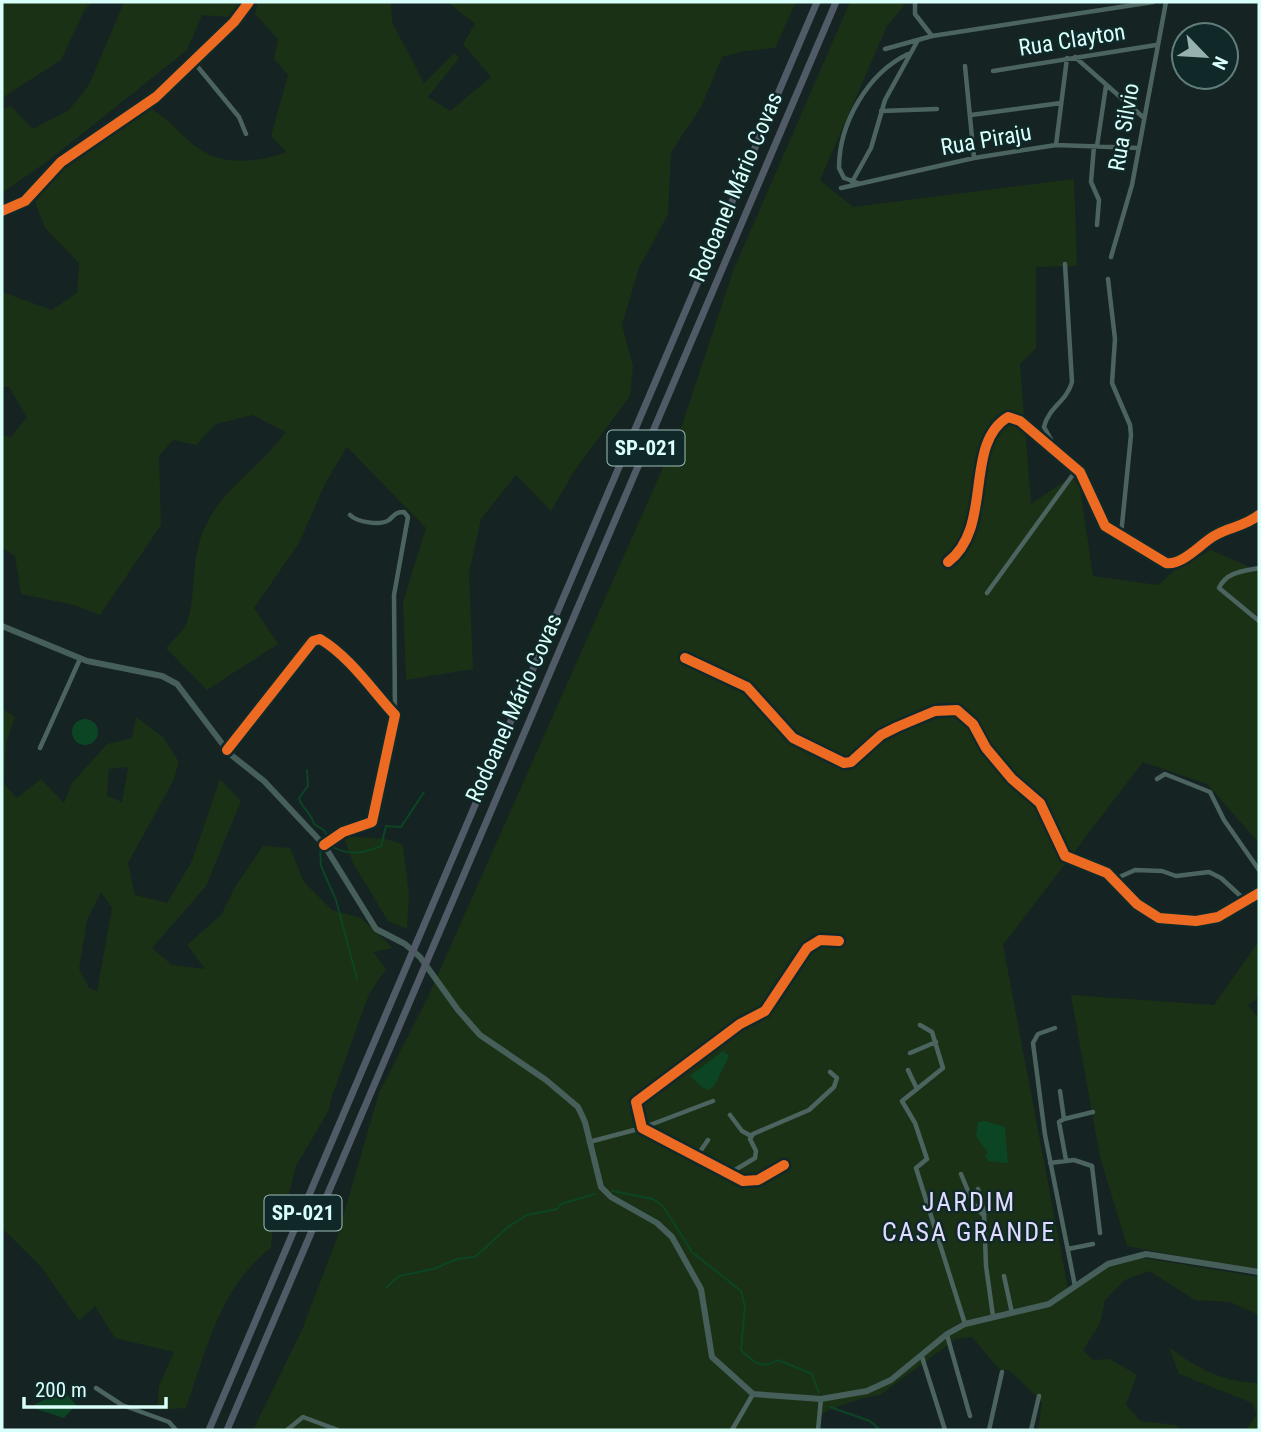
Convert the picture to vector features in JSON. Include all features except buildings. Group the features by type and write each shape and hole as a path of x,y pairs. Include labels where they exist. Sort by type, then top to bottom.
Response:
{"highway":[{"name":"Rodoanel Mário Covas","path":"209,1430 234,1365 310,1196 817,2"},
{"name":"Rodoanel Mário Covas","path":"227,1430 835,2"}],"main road":[{"path":"2,625 80,659 172,680 192,702 227,750 267,784 324,845 376,929 405,944 420,957 480,1035 546,1080 578,1107 586,1122 597,1177 607,1194 657,1223 675,1241 702,1294 712,1357 753,1394 821,1399 853,1395 891,1380 947,1334 965,1324 1049,1304 1115,1260 1146,1254 1259,1272"}],"street":[{"path":"2,211 28,198 59,163 147,103 234,22 249,2"},
{"path":"915,2 915,14 932,36"},
{"path":"884,49 932,36 1153,2"},
{"name":"Rua Silvio","path":"1111,257 1139,148 1166,2"},
{"path":"852,182 871,148 881,111 918,39"},
{"name":"Rua Clayton","path":"993,71 1156,45"},
{"path":"860,184 845,178 839,168 849,120 879,73 908,54"},
{"path":"1075,57 1145,119"},
{"path":"1056,145 1066,58"},
{"path":"193,60 239,117 246,134"},
{"path":"965,66 974,158"},
{"path":"1097,225 1099,200 1091,182 1105,86"},
{"path":"971,115 1061,103"},
{"path":"881,111 937,109"},
{"name":"Rua Piraju","path":"841,188 974,158 1056,145 1139,148"},
{"path":"1058,453 1044,427 1053,407 1070,390 1072,382 1065,264"},
{"path":"1108,279 1115,339 1112,383 1130,425 1131,435 1121,535"},
{"path":"948,562 961,550 974,525 988,445 996,427 1008,417 1013,418 1077,469 1101,520 1170,564 1215,535 1243,526 1259,515"},
{"path":"987,593 1077,469"},
{"path":"324,845 343,832 372,822 395,715 394,594 408,517 404,512 398,512 381,523 358,520 350,515"},
{"path":"1259,568 1231,574 1223,580 1219,588 1259,621"},
{"path":"227,750 316,639 326,643 344,660 395,715"},
{"path":"685,658 747,687 793,738 844,763 851,762 881,735 916,717 947,709 957,710 973,724 986,748 1012,779 1040,803 1065,856 1115,879 1137,904 1159,918 1188,921 1218,917 1259,893"},
{"path":"40,748 80,659"},
{"path":"1157,779 1165,774 1210,792 1224,820 1259,870"},
{"path":"1115,879 1135,870 1162,871 1176,876 1209,872 1221,878 1246,901"},
{"path":"784,1165 750,1182 730,1173 642,1128 636,1111 638,1098 740,1024 765,1011 807,948 820,940 839,940"},
{"path":"920,1025 932,1032 943,1068 902,1101 915,1123 927,1159 916,1168 965,1324"},
{"path":"1055,1028 1038,1034 1033,1044 1050,1163 1075,1287"},
{"path":"910,1053 936,1042"},
{"path":"908,1070 917,1088"},
{"path":"751,1136 814,1107 836,1084 837,1078 830,1072"},
{"path":"1060,1091 1064,1119"},
{"path":"589,1142 642,1128 713,1101"},
{"path":"1066,1160 1059,1122 1093,1112"},
{"path":"730,1115 751,1136 755,1158 730,1173"},
{"path":"697,1156 708,1140"},
{"path":"1050,1163 1066,1160 1091,1166 1100,1233"},
{"path":"961,1174 973,1203 984,1216"},
{"path":"978,1189 984,1216 986,1266 993,1316"},
{"path":"1068,1249 1093,1244"},
{"path":"1004,1276 1012,1314"},
{"path":"947,1334 970,1416"},
{"path":"922,1357 945,1430"},
{"path":"989,1430 1002,1371"},
{"path":"96,1388 122,1405 169,1422 176,1430"},
{"path":"732,1430 753,1394"},
{"path":"1031,1430 1039,1396"},
{"path":"818,1430 821,1399"},
{"path":"287,1430 303,1417 338,1430"}],"shaded area":[{"path":"2,2 92,2 85,9 61,60 2,98"},
{"path":"124,2 240,2 239,9 227,17 202,15 187,50 48,161 2,193 2,109 11,106 33,129 69,110 89,85"},
{"path":"258,2 391,2 392,22 424,83 454,53 459,58 428,97 450,111 491,77 463,44 475,24 448,2 796,2 775,48 722,57 701,107 671,152 668,214 639,268 622,325 633,366 630,396 575,470 551,511 516,475 481,519 469,573 473,669 406,680 403,602 426,528 347,447 326,482 299,543 254,608 278,644 207,690 166,648 187,623 199,545 209,519 229,492 286,432 253,415 216,424 196,445 173,440 159,456 161,525 100,615 74,605 21,594 15,556 2,548 2,436 11,437 27,417 9,387 2,387 2,292 52,310 77,293 79,263 45,228 35,202 70,160 151,109 201,150 211,155 243,161 286,152 271,136 288,75 274,59 278,39 255,14"},
{"path":"850,2 907,2 887,26 820,180 853,207 1074,179 1077,266 1036,267 1036,348 1020,364 1031,504 1072,476 1080,488 1093,576 1158,585 1175,570 1211,550 1259,571 1259,843 1207,784 1143,762 1003,945 1069,1294 1116,1262 1137,1257 1259,1277 1259,1315 1230,1302 1195,1300 1149,1271 1125,1280 1105,1300 1100,1324 1083,1350 1093,1360 1110,1359 1137,1375 1126,1404 1140,1421 1176,1425 1179,1430 1038,1430 1042,1402 1010,1371 999,1369 972,1337 956,1339 880,1395 828,1410 819,1417 817,1430 253,1430 302,1330 337,1238 379,1093 428,997 682,425 733,271"},
{"path":"2,708 15,717 6,742 4,784 17,798 41,779 64,803 72,783 107,744 132,738 136,717 163,737 179,762 173,781 128,863 135,895 167,903 192,861 220,779 241,801 206,886 152,948 172,965 205,969 187,945 221,915 235,887 263,846 290,848 304,882 332,910 361,918 393,948 373,952 386,969 369,994 329,1110 296,1166 287,1202 273,1221 271,1248 254,1263 227,1300 208,1342 186,1408 157,1410 159,1386 174,1352 115,1338 95,1306 79,1321 42,1268 2,1228","holes":["128,768 122,802 107,796 109,769","101,892 112,908 97,991 89,988 79,969 87,920"]},
{"path":"85,719 94,723 98,732 94,741 85,745 76,741 72,732 76,723"},
{"path":"343,835 389,840 403,845 409,895 407,929 388,921 353,863"},
{"path":"1259,941 1259,997 1248,1005 1259,1019 1259,1271 1127,1246 1100,1157 1071,995 1214,1005"},
{"path":"723,1051 729,1056 715,1085 709,1090 702,1087 690,1076"},
{"path":"985,1121 1005,1127 1008,1163 988,1161 985,1155 988,1153 976,1136 978,1122"},
{"path":"1169,1347 1189,1361 1222,1377 1258,1383 1259,1379 1259,1430 1246,1430 1257,1414 1252,1403 1179,1374"},
{"path":"53,1388 62,1388 76,1405 64,1418 36,1409 35,1404 46,1399"}],"waterway":[{"path":"307,770 308,786 299,798 300,802 314,824 325,831 329,845 349,852 368,851 381,846 386,826 401,827 424,792"},
{"path":"320,848 321,866 336,900 357,979"},
{"path":"612,1191 653,1199 663,1206 692,1252 741,1291 745,1307 741,1350 758,1363 767,1364 778,1360 812,1374 819,1393"},
{"path":"387,1287 399,1276 433,1269 457,1259 475,1257 508,1227 527,1215 557,1209 561,1204 595,1194"},
{"path":"830,1407 870,1421 880,1430"}],"cycle path":[{"path":"2,211 25,201 61,162 156,97 234,22 249,2"},
{"path":"948,562 962,547 970,528 986,446 994,430 1008,417 1020,421 1080,472 1105,526 1166,563 1179,561 1214,536 1259,515"},
{"path":"227,750 313,641 320,639 350,664 395,715 372,822 343,832 324,845"},
{"path":"685,658 747,687 793,738 844,763 851,762 881,735 897,727 935,711 957,710 973,724 986,748 1012,779 1040,803 1065,856 1107,873 1137,904 1159,918 1196,921 1218,917 1259,893"},
{"path":"784,1165 758,1180 743,1181 642,1128 636,1102 740,1024 765,1011 807,948 820,940 839,941"}],"district":[{"name":"JARDIM CASA GRANDE","path":"969,1217"}]}
